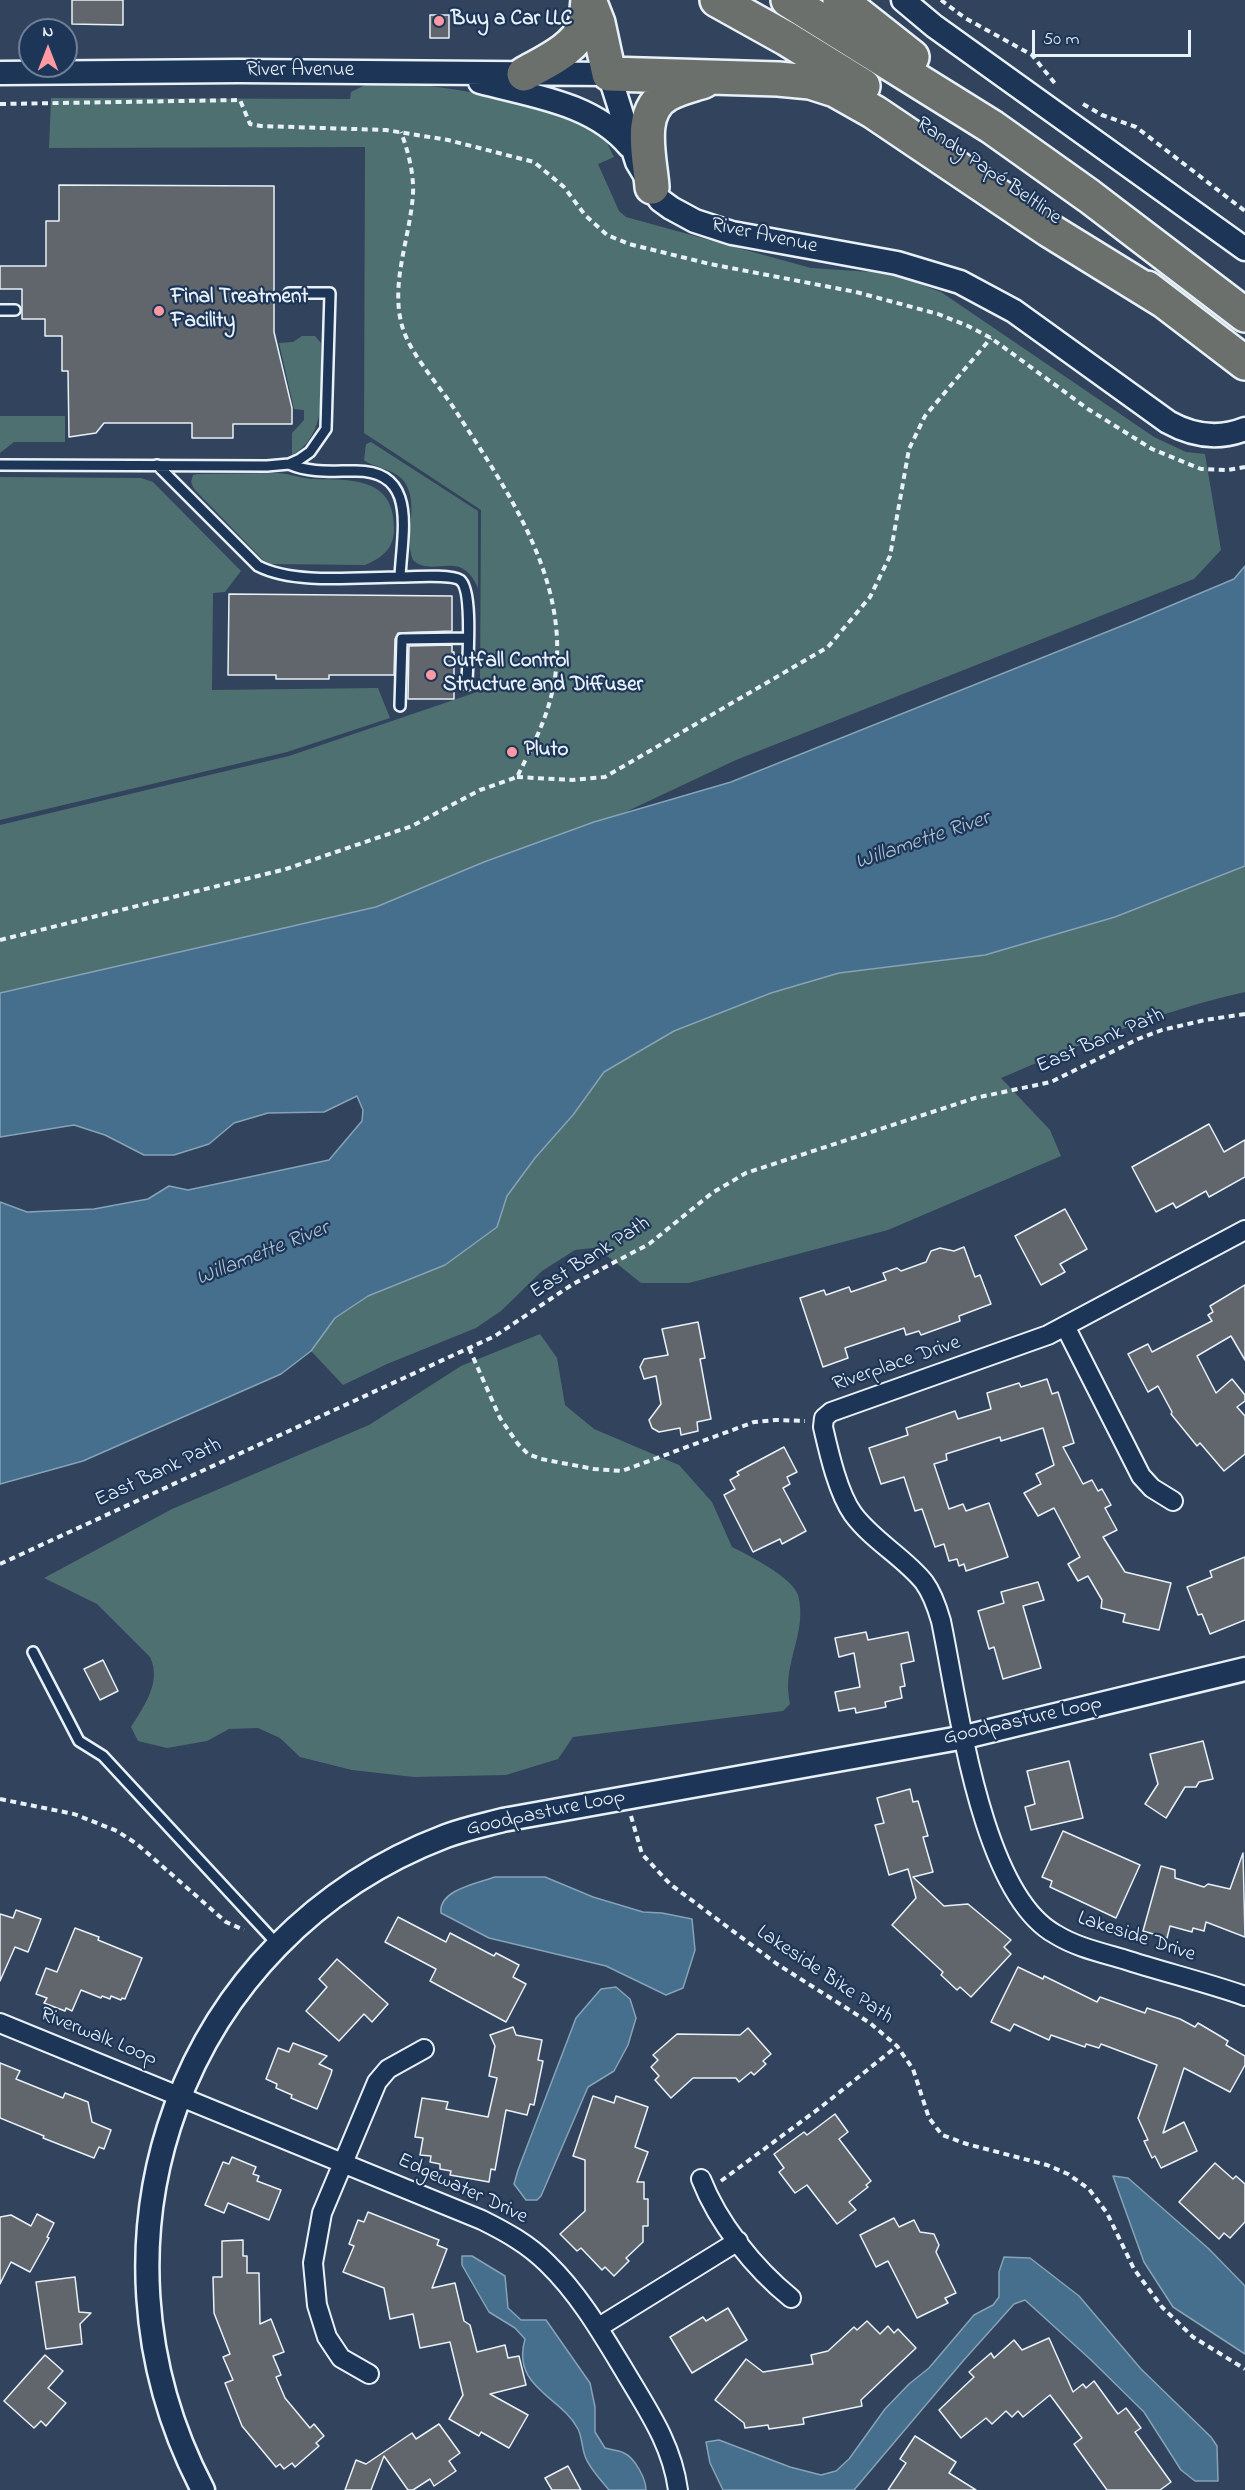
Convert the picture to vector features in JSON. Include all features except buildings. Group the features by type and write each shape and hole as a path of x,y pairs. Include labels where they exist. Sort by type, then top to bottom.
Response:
{"highway":[{"path":"524,74 555,57 570,45 585,24 589,0"},
{"path":"589,0 598,22 609,74 718,76 810,82 835,90 874,112 1049,230 1164,301"},
{"name":"Randy Papé Beltline","path":"717,0 787,39 877,95 1063,224 1245,363"},
{"name":"Randy Papé Beltline","path":"788,0 992,128 1089,196 1245,315"},
{"path":"840,0 902,47 992,128"},
{"path":"652,187 647,125 651,109 666,95 718,76"}],"street":[{"path":"903,0 934,26 1245,249"},
{"name":"River Avenue","path":"0,73 609,74 632,149 660,200 671,208 708,226 732,233 897,263 960,282 1014,311 1168,422 1187,433 1222,435 1245,429"},
{"path":"450,74 569,105 592,115 617,131 632,149"},
{"name":"Riverplace Drive","path":"965,1737 941,1621 932,1596 919,1577 875,1539 852,1512 842,1490 823,1422 831,1412 1028,1343 1065,1326 1245,1230"},
{"path":"1065,1326 1141,1476 1152,1488 1173,1501"},
{"name":"Goodpasture Loop","path":"203,2490 183,2448 165,2399 154,2349 148,2299 147,2255 150,2205 164,2142 179,2094 220,2016 278,1945 305,1920 355,1883 390,1862 446,1836 503,1820 965,1737 1245,1669"},
{"name":"Lakeside Drive","path":"965,1737 977,1791 996,1857 1010,1886 1039,1924 1079,1946 1245,1995"},
{"name":"Riverwalk Loop","path":"0,2023 179,2094"},
{"path":"369,2374 346,2362 333,2346 319,2316 314,2291 313,2263 318,2225 343,2162 382,2076 396,2064 424,2049"},
{"name":"Edgewater Drive","path":"179,2094 482,2220 524,2243 549,2264 570,2287 598,2327 660,2430 670,2454 678,2490"},
{"path":"704,2185 738,2241 775,2284 791,2298"},
{"path":"598,2327 738,2241"}],"lane":[{"path":"289,293 330,293 326,429 310,452 289,464"},
{"path":"0,310 15,310"},
{"path":"0,465 267,466 289,464 310,471 365,470 389,478 400,494 403,504 400,577"},
{"path":"157,465 258,566 271,572 295,577 400,577 460,580 468,597 467,685"},
{"path":"400,706 400,642 402,639 468,638"},
{"path":"33,1652 79,1741 103,1756 278,1945"}],"path":[{"path":"941,0 965,18 1032,55 1064,91"},
{"path":"0,104 240,100 250,124 365,128 400,132 448,140 534,162 564,187 585,215 607,235 629,244 710,264 856,292 938,314 991,338 1088,409 1152,449 1201,469 1228,470 1245,467"},
{"path":"1083,104 1102,115 1136,127 1245,211"},
{"path":"400,132 409,153 413,193 398,291 398,311 403,331 456,411 522,519 549,584 555,613 557,648 551,696 540,730 517,777"},
{"path":"0,940 286,869 412,826 480,790 517,777 572,780 605,777 828,647 870,597 890,556 909,449 926,416 991,338"},
{"name":"East Bank Path","path":"0,1564 511,1327 573,1284 649,1244 712,1193 746,1173 975,1098 1051,1082 1138,1038 1162,1030 1245,1014"},
{"path":"469,1348 508,1431 528,1454 542,1459 604,1471 622,1471 754,1422 776,1420 823,1422"},
{"name":"Lakeside Bike Path","path":"627,1798 638,1848 660,1875 777,1964 865,2020 897,2046 913,2069 929,2118 942,2135 1047,2165 1077,2179 1099,2199 1134,2269 1162,2307 1193,2337 1245,2369"},
{"path":"0,1799 74,1814 117,1831 137,1844 226,1922 248,1931 257,1922"},
{"path":"704,2185 821,2107 897,2046"}],"green space":[{"path":"405,84 446,88 520,102 569,117 588,125 601,134 607,142 614,157 598,164 619,211 626,217 811,268 872,272 901,277 941,292 1154,437 1186,452 1205,454 1221,550 1194,579 736,760 617,816 484,862 376,907 0,993 0,825 289,756 480,691 481,510 364,433 365,147 49,148 51,98 350,99 351,92 365,85"},
{"path":"302,336 315,336 321,343 321,405 313,434 304,446 292,455 292,433 304,420 304,410 294,409 279,343 293,342"},
{"path":"0,416 65,416 65,442 14,442 0,453"},
{"path":"371,442 478,511 478,588 471,576 463,569 455,566 429,567 413,560 410,550 411,507 407,487 397,475 364,460 366,444"},
{"path":"279,473 311,479 354,481 378,490 387,499 392,511 394,535 387,551 378,559 365,565 271,564 263,560 194,489 191,482 193,475 197,474"},
{"path":"0,477 141,478 153,482 241,571 225,592 213,593 212,690 378,688 390,718 287,752 0,820"},
{"path":"1245,866 1245,992 1152,1019 1001,1078 1050,1130 1061,1156 888,1230 689,1283 641,1283 610,1258 593,1248 575,1250 542,1271 501,1311 476,1328 387,1364 343,1385 311,1351 335,1318 368,1296 445,1265 496,1227 507,1196 535,1158 573,1115 604,1072 674,1031 771,993 839,973 985,955 1115,917"},
{"path":"540,1334 557,1358 565,1405 594,1429 679,1465 712,1502 732,1547 769,1567 794,1588 798,1595 800,1616 789,1677 790,1704 783,1711 573,1737 558,1759 506,1775 414,1777 352,1770 300,1757 280,1738 258,1728 229,1729 207,1741 167,1748 138,1741 131,1727 153,1685 153,1666 150,1657 97,1604 44,1578 172,1509 369,1425 461,1366"}],"water":[{"name":"Willamette River","path":"1245,566 1245,866 1115,917 985,955 839,973 771,993 674,1031 604,1072 573,1115 535,1158 507,1196 497,1227 445,1265 368,1296 335,1318 311,1351 281,1374 83,1461 0,1484 0,1202 27,1212 94,1209 148,1199 169,1186 188,1190 329,1160 362,1121 363,1110 357,1096 324,1112 268,1113 234,1123 209,1144 174,1155 144,1155 105,1135 74,1125 0,1137 0,993 376,907 484,862 594,822 731,782 1234,579"},
{"path":"495,1877 545,1877 593,1897 643,1912 692,1919 695,1950 683,1988 666,1995 606,1966 489,1938 441,1913 442,1905 452,1893"},
{"path":"616,1987 630,1999 636,2018 628,2045 614,2071 588,2087 541,2196 537,2200 526,2200 514,2184 576,2018 601,1989"},
{"path":"1113,2176 1128,2178 1209,2249 1245,2286 1245,2354 1173,2307 1144,2262"},
{"path":"462,2256 472,2256 505,2276 508,2308 521,2320 546,2320 590,2383 595,2407 595,2432 605,2448 622,2452 632,2459 642,2475 646,2490 609,2490 596,2474 585,2456 578,2429 561,2408 531,2380 525,2369 523,2356 525,2339 515,2328 489,2312 462,2265"},
{"path":"1004,2257 1030,2258 1079,2296 1141,2369 1211,2437 1217,2446 1218,2481 1195,2481 1181,2470 1144,2412 1025,2300 1014,2304 854,2490 723,2490 710,2463 706,2442 719,2440 790,2467 821,2475 836,2471 849,2459 885,2409 909,2384 929,2368 974,2315 993,2305 999,2297 999,2272"}],"place":[{"name":"Buy a Car LLC","path":"439,21"},
{"name":"Final Treatment Facility","path":"159,311"},
{"name":"Outfall Control Structure and Diffuser","path":"431,675"},
{"name":"Pluto","path":"512,752"}]}
